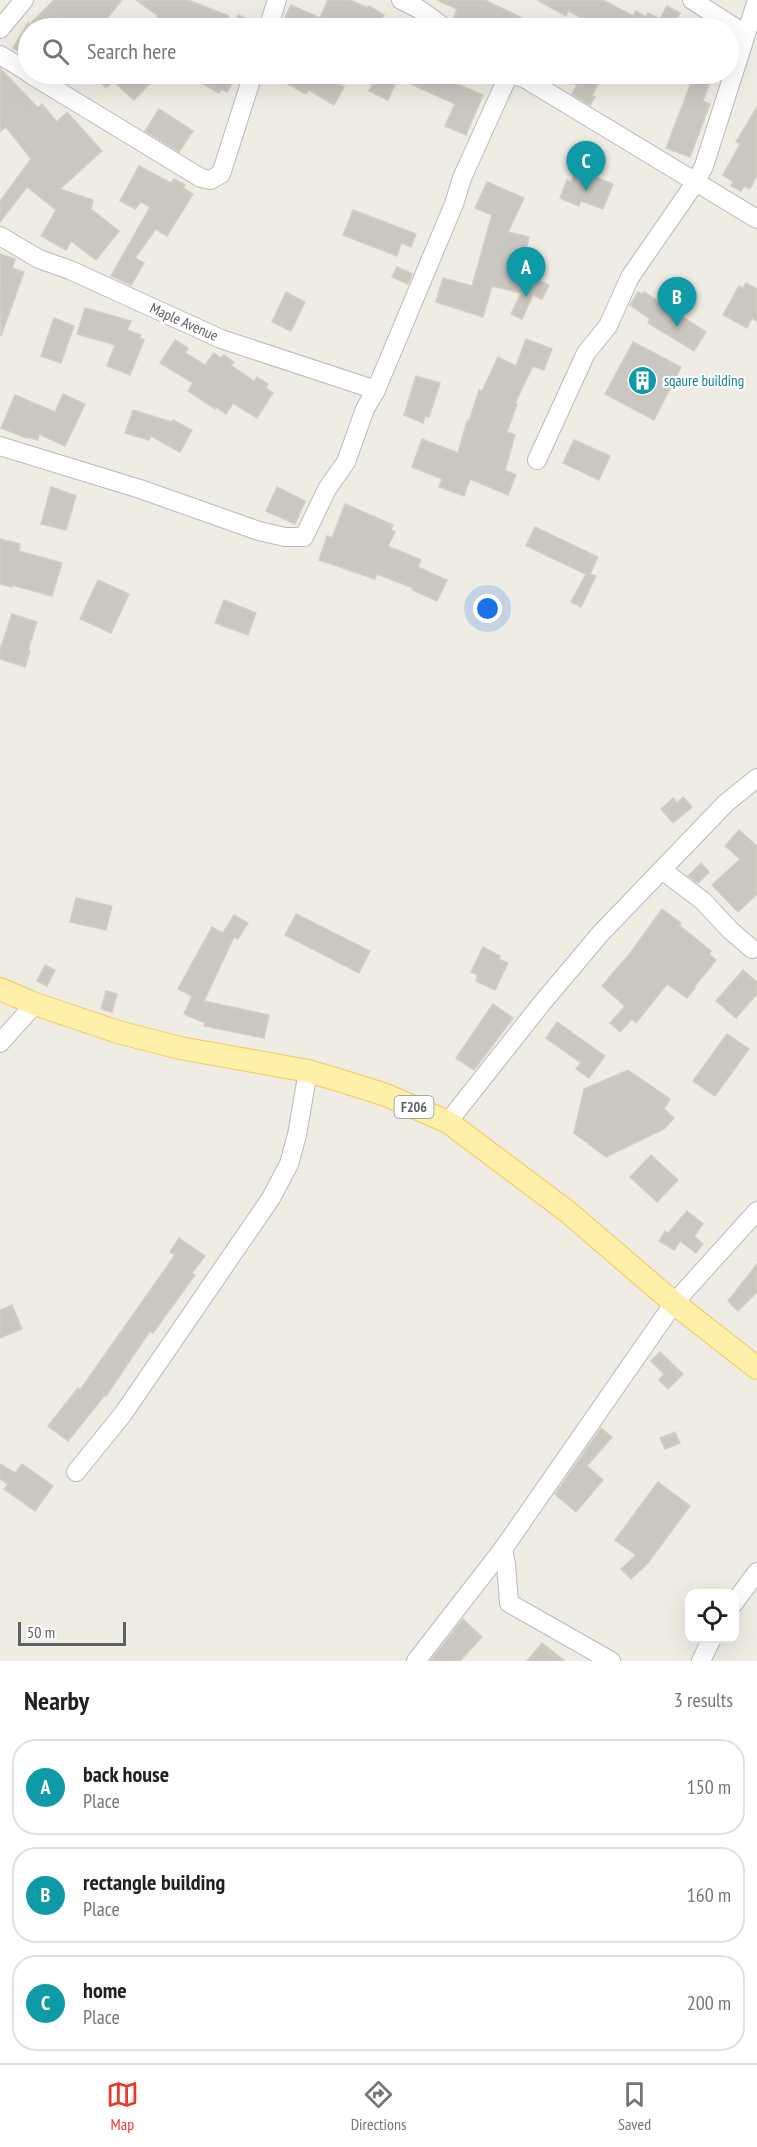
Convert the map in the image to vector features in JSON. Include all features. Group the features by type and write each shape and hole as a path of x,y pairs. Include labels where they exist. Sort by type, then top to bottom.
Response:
{"main road":[{"name":"F206","path":"0,989 35,1004 118,1032 180,1048 308,1071 386,1095 448,1122 568,1212 674,1304 757,1368"}],"street":[{"path":"0,29 24,0"},
{"path":"271,18 277,0"},
{"path":"401,0 432,18"},
{"path":"692,0 720,18"},
{"path":"739,53 757,0"},
{"path":"739,30 745,34"},
{"path":"0,55 18,66"},
{"path":"47,84 201,178 210,180 221,174 251,84"},
{"path":"0,446 130,486 259,531 285,537 304,537 327,489 346,462 365,410 376,390 454,204 462,178 504,84"},
{"path":"534,84 757,219"},
{"path":"537,460 586,353 608,326 630,277 695,183 704,166 729,84"},
{"name":"Maple Avenue","path":"0,236 39,259 70,270 221,339 376,390"},
{"path":"448,1122 542,1003 601,933 726,803 757,778"},
{"path":"662,870 703,901 730,930 752,949"},
{"path":"0,1043 35,1004"},
{"path":"76,1472 123,1414 272,1198 289,1164 297,1135 308,1071"},
{"path":"416,1661 502,1549 674,1304 757,1211"},
{"path":"502,1549 506,1564 509,1602 610,1661"},
{"path":"739,1597 757,1572"},
{"path":"701,1661 710,1643"}],"building":[{"path":"54,0 122,0 107,18 36,18"},
{"path":"136,0 188,0 229,16 228,18 157,18 158,16"},
{"path":"328,0 350,0 368,8 369,6 384,15 382,18 320,18"},
{"path":"437,0 485,0 522,18 454,18 457,9"},
{"path":"537,0 603,0 633,16 636,11 646,17 648,13 658,18 582,18 568,11 566,16"},
{"path":"291,5 320,18 285,18"},
{"path":"667,6 680,13 677,18 661,18"},
{"path":"18,40 18,51 13,48"},
{"path":"0,68 38,108 42,104 57,122 67,112 102,151 60,189 93,200 91,209 119,231 96,260 71,241 66,250 41,236 56,210 27,187 0,222 0,201 31,159 6,127 0,132"},
{"path":"116,84 149,84 134,100"},
{"path":"203,84 232,84 227,92 221,89 219,93"},
{"path":"288,84 339,84 344,87 334,105 309,90 306,94"},
{"path":"372,84 395,84 388,100 369,91"},
{"path":"411,84 457,84 483,95 466,135 445,126 455,104"},
{"path":"575,84 598,84 592,96 595,97 590,105 572,94 577,85"},
{"path":"691,84 709,84 703,101 710,104 690,157 666,148"},
{"path":"757,107 757,175 750,189 744,186 741,191 731,186 733,182 723,175 740,144 736,142"},
{"path":"159,109 193,131 179,152 145,131"},
{"path":"580,160 599,168 595,177 613,184 603,209 581,201 579,206 560,198 567,180 571,182"},
{"path":"139,166 171,183 174,179 185,185 183,188 193,194 167,236 156,229 135,258 144,263 131,285 111,276 150,207 141,202 135,209 120,201"},
{"path":"487,182 524,198 508,232 529,237 521,272 549,285 542,299 533,295 522,319 511,314 521,293 492,286 483,317 436,302 443,278 472,286 492,215 475,208"},
{"path":"353,210 416,234 411,247 401,243 397,256 343,235"},
{"path":"0,254 15,259 12,268 24,272 1,336"},
{"path":"397,267 412,274 408,284 392,277"},
{"path":"746,283 757,289 757,321 752,318 747,328 723,315 739,286 743,288"},
{"path":"286,292 305,302 291,331 272,322"},
{"path":"638,292 642,294 644,292 706,332 694,351 648,323 650,319 630,305"},
{"path":"85,308 131,321 127,330 141,335 140,338 144,340 130,375 107,366 115,345 77,334"},
{"path":"54,318 74,326 61,363 41,356"},
{"path":"526,339 552,349 544,370 533,366 515,403 517,404 507,432 515,435 505,470 516,475 508,495 470,479 464,496 439,487 442,479 412,467 422,439 458,453 479,390 482,391 498,357 516,366"},
{"path":"175,340 188,348 185,353 205,365 214,353 221,358 224,355 234,362 231,365 254,381 257,377 268,384 266,388 273,393 257,418 233,403 226,414 188,391 193,383 160,363"},
{"name":"sqaure building","path":"633,342 681,367 654,420 605,394"},
{"path":"416,376 440,383 429,417 425,416 423,423 404,415"},
{"path":"63,394 85,404 65,446 39,434 38,440 1,428 15,395 55,412"},
{"path":"133,410 172,422 173,420 192,430 180,452 151,436 149,440 125,433"},
{"path":"574,440 610,456 599,480 563,463"},
{"path":"51,487 76,496 66,530 41,524"},
{"path":"277,487 305,501 295,524 266,511"},
{"path":"345,504 393,525 391,530 395,532 388,546 421,560 418,567 447,580 437,601 412,590 413,588 377,574 375,579 319,560 327,536 332,538"},
{"path":"535,527 598,557 590,574 596,576 581,607 571,602 586,574 526,546"},
{"path":"0,539 20,544 19,551 62,563 52,596 0,584"},
{"path":"98,580 129,594 111,633 80,619"},
{"path":"224,600 256,613 248,635 215,623"},
{"path":"12,614 37,622 25,667 0,659 0,650"},
{"path":"683,797 692,807 673,823 661,809 673,798 677,803"},
{"path":"739,830 757,846 757,894 738,912 712,885 740,859 725,846"},
{"path":"701,863 709,872 698,883 688,876"},
{"path":"76,898 112,906 106,930 70,922"},
{"path":"662,909 711,951 709,954 716,960 687,998 667,984 636,1023 632,1019 620,1032 610,1023 625,1006 602,986 631,952"},
{"path":"296,914 370,951 359,973 285,935"},
{"path":"234,915 248,923 238,939 234,937 204,1001 269,1015 264,1038 204,1026 205,1023 184,1014 192,996 178,989 212,927 223,933"},
{"path":"483,947 508,963 495,990 476,981 478,975 471,972"},
{"path":"45,965 55,970 47,986 37,981"},
{"path":"743,970 757,982 757,994 736,1018 716,1001"},
{"path":"106,991 117,994 112,1012 101,1009"},
{"path":"493,1004 513,1018 474,1070 456,1058"},
{"path":"557,1022 605,1056 589,1078 576,1069 581,1063 546,1038"},
{"path":"727,1034 749,1049 715,1096 693,1081"},
{"path":"628,1070 670,1099 664,1109 674,1118 664,1129 606,1157 574,1133 584,1089"},
{"path":"651,1155 678,1180 657,1202 630,1177"},
{"path":"687,1211 703,1224 694,1236 703,1244 696,1253 680,1241 674,1250 659,1241 665,1231 668,1233"},
{"path":"179,1238 205,1256 192,1273 195,1275 153,1333 150,1331 106,1396 68,1441 48,1426 78,1388 80,1390 175,1255 170,1252"},
{"path":"757,1264 757,1292 738,1311 728,1301"},
{"path":"12,1305 22,1329 0,1338 0,1310"},
{"path":"660,1352 683,1374 668,1389 659,1380 664,1374 651,1361"},
{"path":"601,1428 612,1437 587,1466 603,1480 576,1512 555,1494"},
{"path":"675,1432 680,1443 665,1449 660,1438"},
{"path":"0,1464 15,1473 22,1464 53,1486 35,1511 4,1489 8,1484 0,1479"},
{"path":"658,1482 690,1506 648,1563 631,1579 621,1569 636,1555 615,1540"},
{"path":"463,1619 482,1637 460,1661 430,1661"},
{"path":"542,1643 565,1661 527,1661"}],"place":[{"name":"home","path":"586,191"},
{"name":"back house","path":"526,297"},
{"name":"rectangle building","path":"677,327"},
{"name":"sqaure building","path":"643,381"}]}
